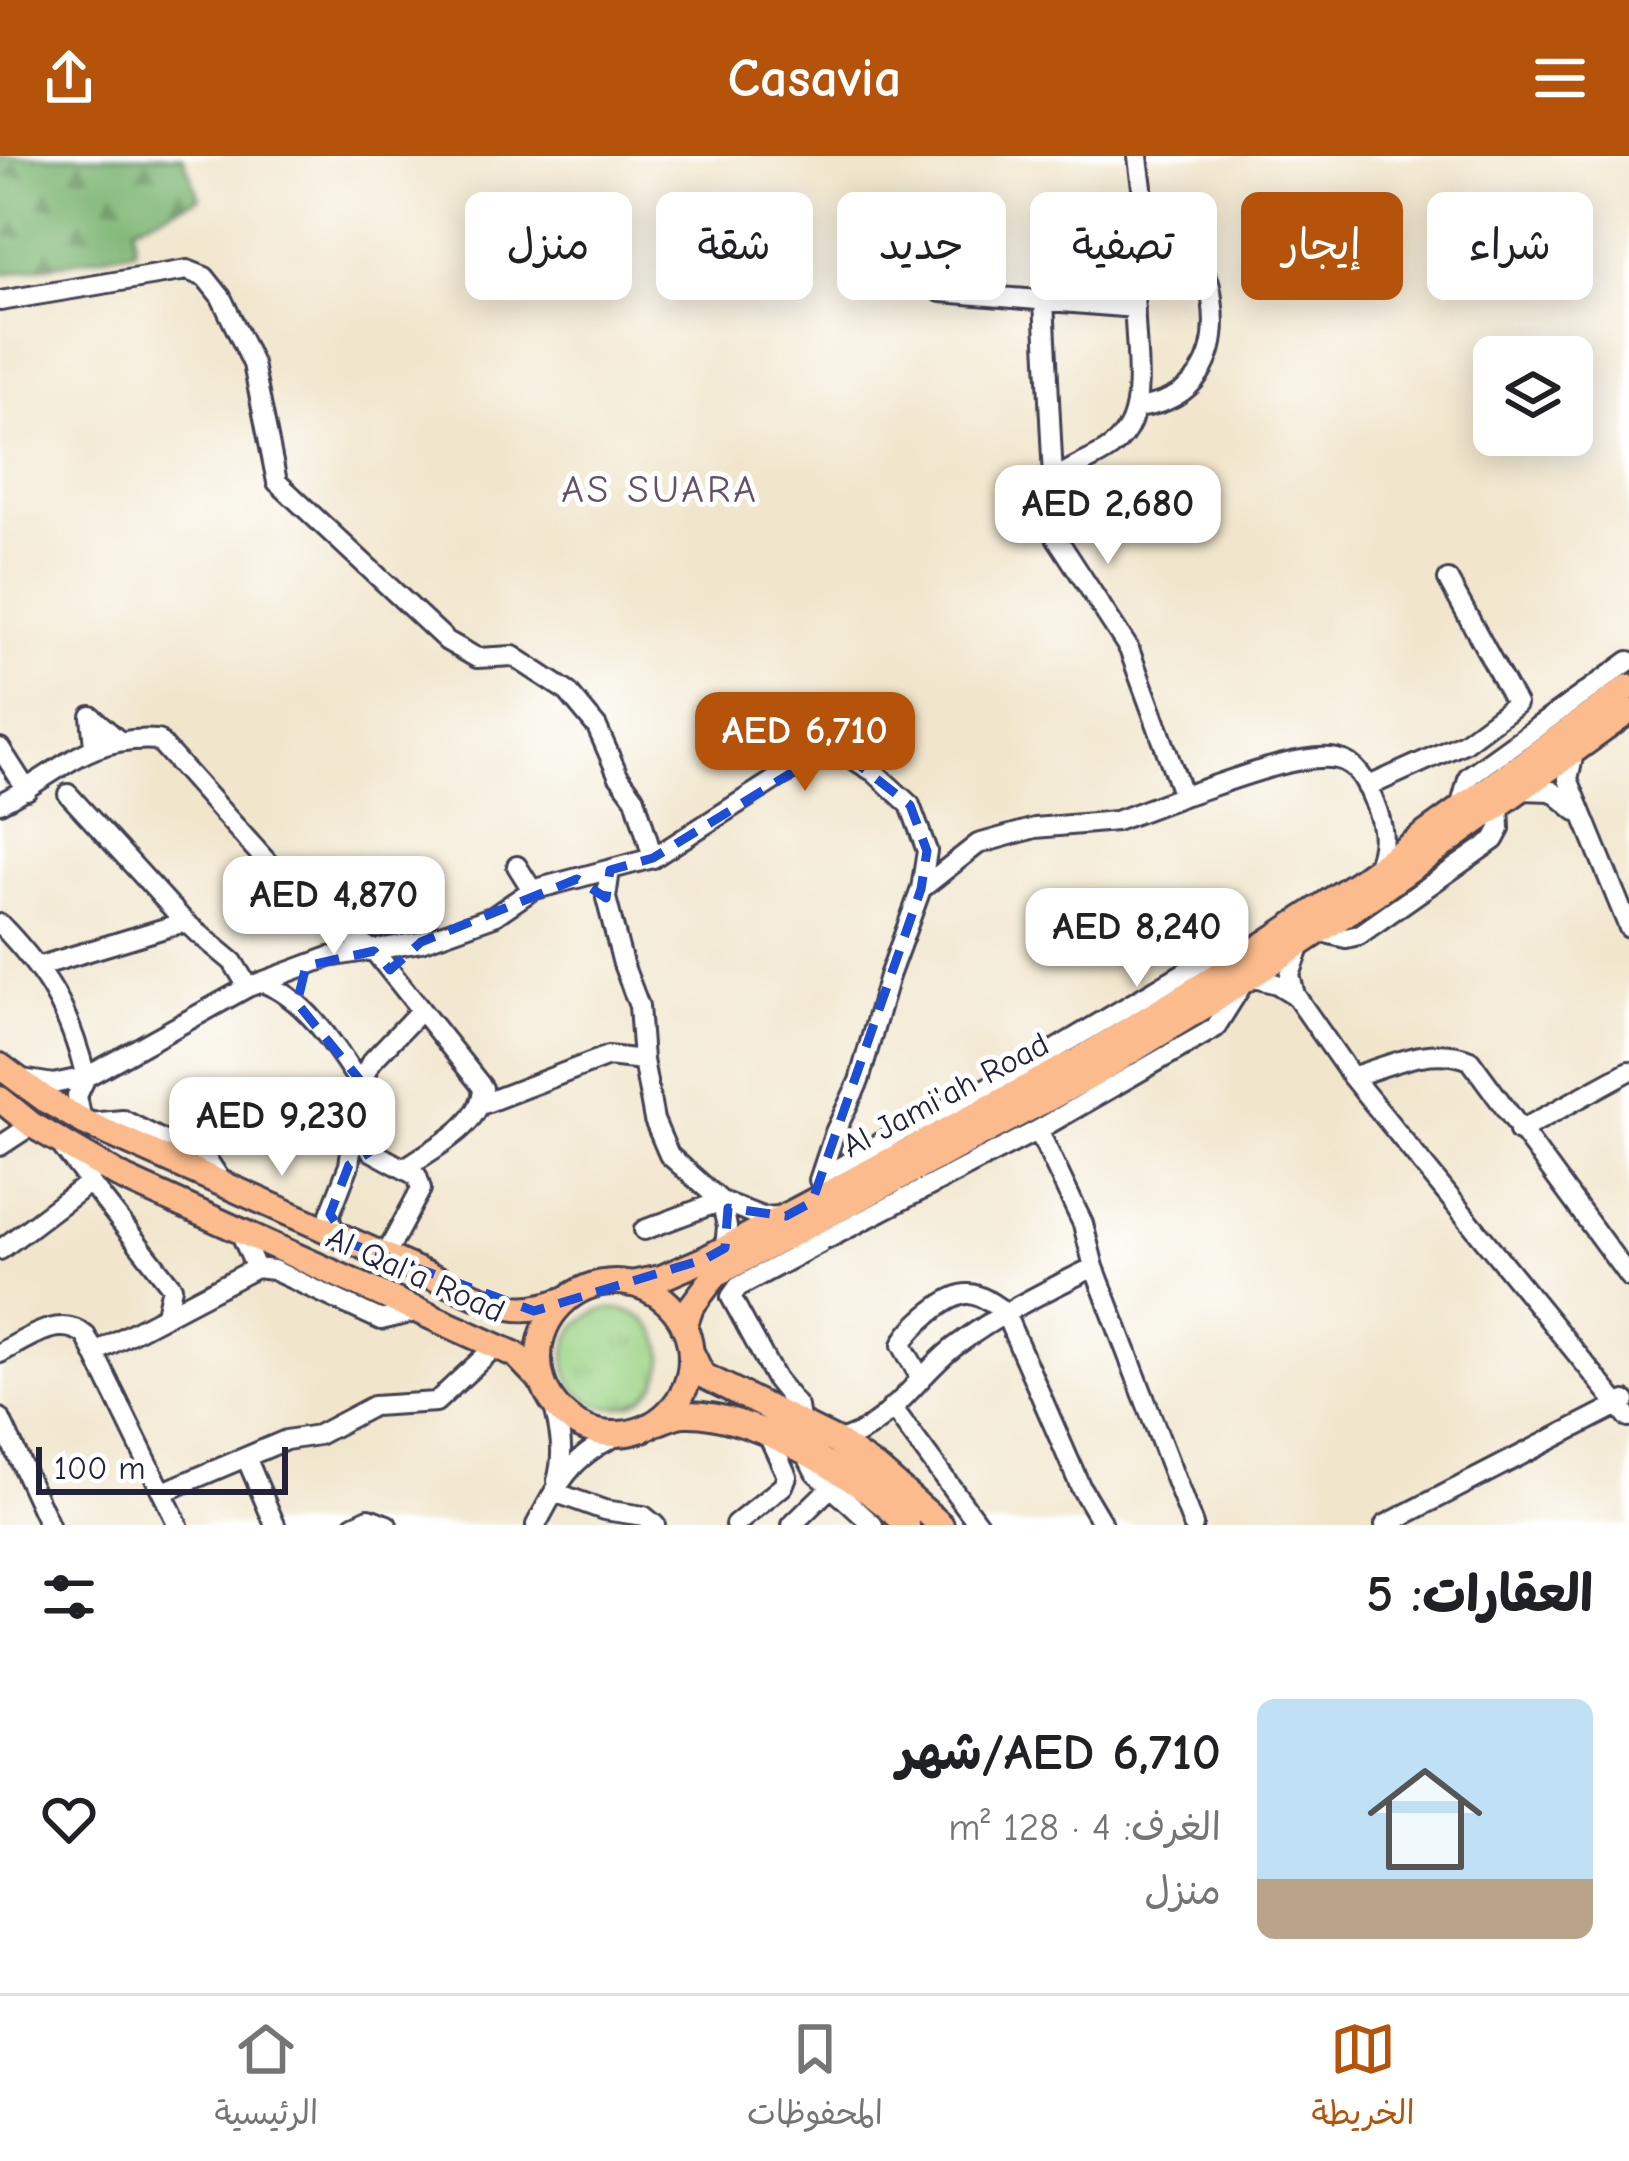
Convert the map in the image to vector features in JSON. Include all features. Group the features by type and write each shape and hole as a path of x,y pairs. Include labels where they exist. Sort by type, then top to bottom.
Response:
{"main road":[{"name":"Al Jami'ah Road","path":"687,1339 702,1288 716,1274 1089,1077 1245,972 1375,870 1629,687"},
{"name":"Al Jami'ah Road","path":"631,1284 661,1278 725,1248 1311,936 1627,716"},
{"name":"Al Qal'a Road","path":"3,1075 84,1122 349,1243 501,1306 534,1311 566,1299"},
{"name":"Al Qal'a Road","path":"3,1075 32,1125 248,1251 418,1311 496,1346 529,1364 548,1393"},
{"path":"907,1525 866,1488 768,1435 682,1414 622,1434 583,1427 548,1393 539,1360 551,1316 566,1299 609,1282 653,1292 671,1307 702,1376 836,1441 881,1472 940,1525"},
{"path":"656,1422 680,1399 687,1384 687,1339"}],"street":[{"path":"1138,156 1141,192"},
{"path":"0,301 187,270 205,277 221,297 254,364 277,482 447,641 477,658 513,656 568,692 597,727 618,775 635,798 652,858"},
{"path":"1006,298 1135,308"},
{"path":"1136,300 1136,408 1129,428 1112,449 1053,478 1042,493 1041,514 1129,650 1183,796"},
{"path":"1136,408 1162,405 1200,373 1217,330 1212,300"},
{"path":"1044,301 1053,478"},
{"path":"1367,787 1464,742 1516,704 1448,580"},
{"path":"1460,808 1469,776 1629,661"},
{"path":"94,746 91,716 119,741"},
{"path":"0,803 94,746 158,740 276,872 324,918 374,951 483,1088 483,1104"},
{"path":"0,748 27,790"},
{"path":"1575,748 1568,779 1629,928"},
{"path":"3,1075 53,1084 86,1077 255,985 329,957 422,942 494,916 532,890 652,858 779,777 814,759 846,755 874,772 910,805 927,851 921,889 889,976 860,1081 835,1132 812,1202"},
{"path":"71,759 66,775 68,794 184,922 255,985 283,989 298,1003 360,1084"},
{"path":"921,889 978,844 1035,828 1116,821 1291,762 1338,759 1363,774 1383,823 1383,852 1375,870"},
{"path":"27,790 68,794"},
{"path":"1508,797 1552,791 1583,819"},
{"path":"1383,823 1414,831 1436,825"},
{"path":"517,866 532,890"},
{"path":"610,870 606,898 623,964 640,1006 643,1060 654,1120 669,1155 721,1202 762,1217 786,1216"},
{"path":"577,879 606,898"},
{"path":"324,918 334,940 329,957"},
{"path":"40,965 184,922"},
{"path":"0,924 40,965 74,1031 86,1077 77,1096 84,1122"},
{"path":"1311,936 1290,975 1295,995 1352,1076 1626,1407 1384,1525"},
{"path":"407,992 405,956 422,942"},
{"path":"820,1177 1012,1076 1207,959 1295,995"},
{"path":"298,1003 296,986 306,966"},
{"path":"801,1425 798,1407 776,1380 731,1297 738,1288 1038,1130 1215,1028 1245,972"},
{"path":"349,1243 331,1225 330,1214 349,1165 360,1084 371,1062 421,1010"},
{"path":"1352,1076 1435,1052 1471,1060 1629,1277"},
{"path":"405,1168 470,1121 483,1104 608,1056 643,1060"},
{"path":"349,1066 371,1062"},
{"path":"1519,1131 1629,1071"},
{"path":"352,1121 371,1151 417,1176 421,1189 384,1258"},
{"path":"0,1146 32,1125"},
{"path":"1038,1130 1083,1224 1094,1267 1193,1525"},
{"path":"56,1139 172,1287 199,1296"},
{"path":"349,1165 371,1151"},
{"path":"0,1250 90,1183"},
{"path":"644,1230 721,1202"},
{"path":"721,1202 727,1226 725,1248"},
{"path":"778,1241 829,1238"},
{"path":"95,1352 237,1276 248,1251 273,1270 381,1320 418,1311"},
{"path":"836,1441 851,1438 892,1407 951,1349 1004,1311 1094,1267"},
{"path":"166,1314 172,1287"},
{"path":"921,1379 902,1345 910,1328 959,1294 978,1296 1004,1311 1103,1525"},
{"path":"0,1353 53,1327 69,1327 86,1336 178,1525"},
{"path":"163,1492 286,1440 318,1436 373,1406 436,1402 496,1346"},
{"path":"548,1393 562,1438 562,1463 554,1492"},
{"path":"892,1407 979,1525"},
{"path":"0,1418 49,1525"},
{"path":"536,1525 575,1461 592,1447 622,1434"},
{"path":"735,1525 783,1486 787,1476 768,1435"},
{"path":"805,1452 815,1472 873,1525"},
{"path":"246,1457 275,1525"},
{"path":"792,1525 833,1485"},
{"path":"554,1492 601,1517 644,1516 656,1525"},
{"path":"354,1525 369,1518 387,1525"}],"highlighted area":[{"path":"846,755 910,805 927,851 921,889 812,1202 786,1216 728,1208 725,1248 705,1259 534,1311 349,1243 330,1214 349,1165 371,1151 352,1121 360,1080 297,1003 306,966 374,951 390,970 421,942 577,879 606,898 610,870 653,858 814,759"}],"green space":[{"path":"0,156 183,156 200,198 134,226 135,250 0,275"},
{"path":"614,1309 633,1312 649,1323 660,1339 660,1377 649,1393 633,1404 614,1407 595,1404 579,1393 568,1377 565,1358 568,1339 579,1323 595,1312"}],"district":[{"name":"AS SUARA","path":"660,488"}]}
